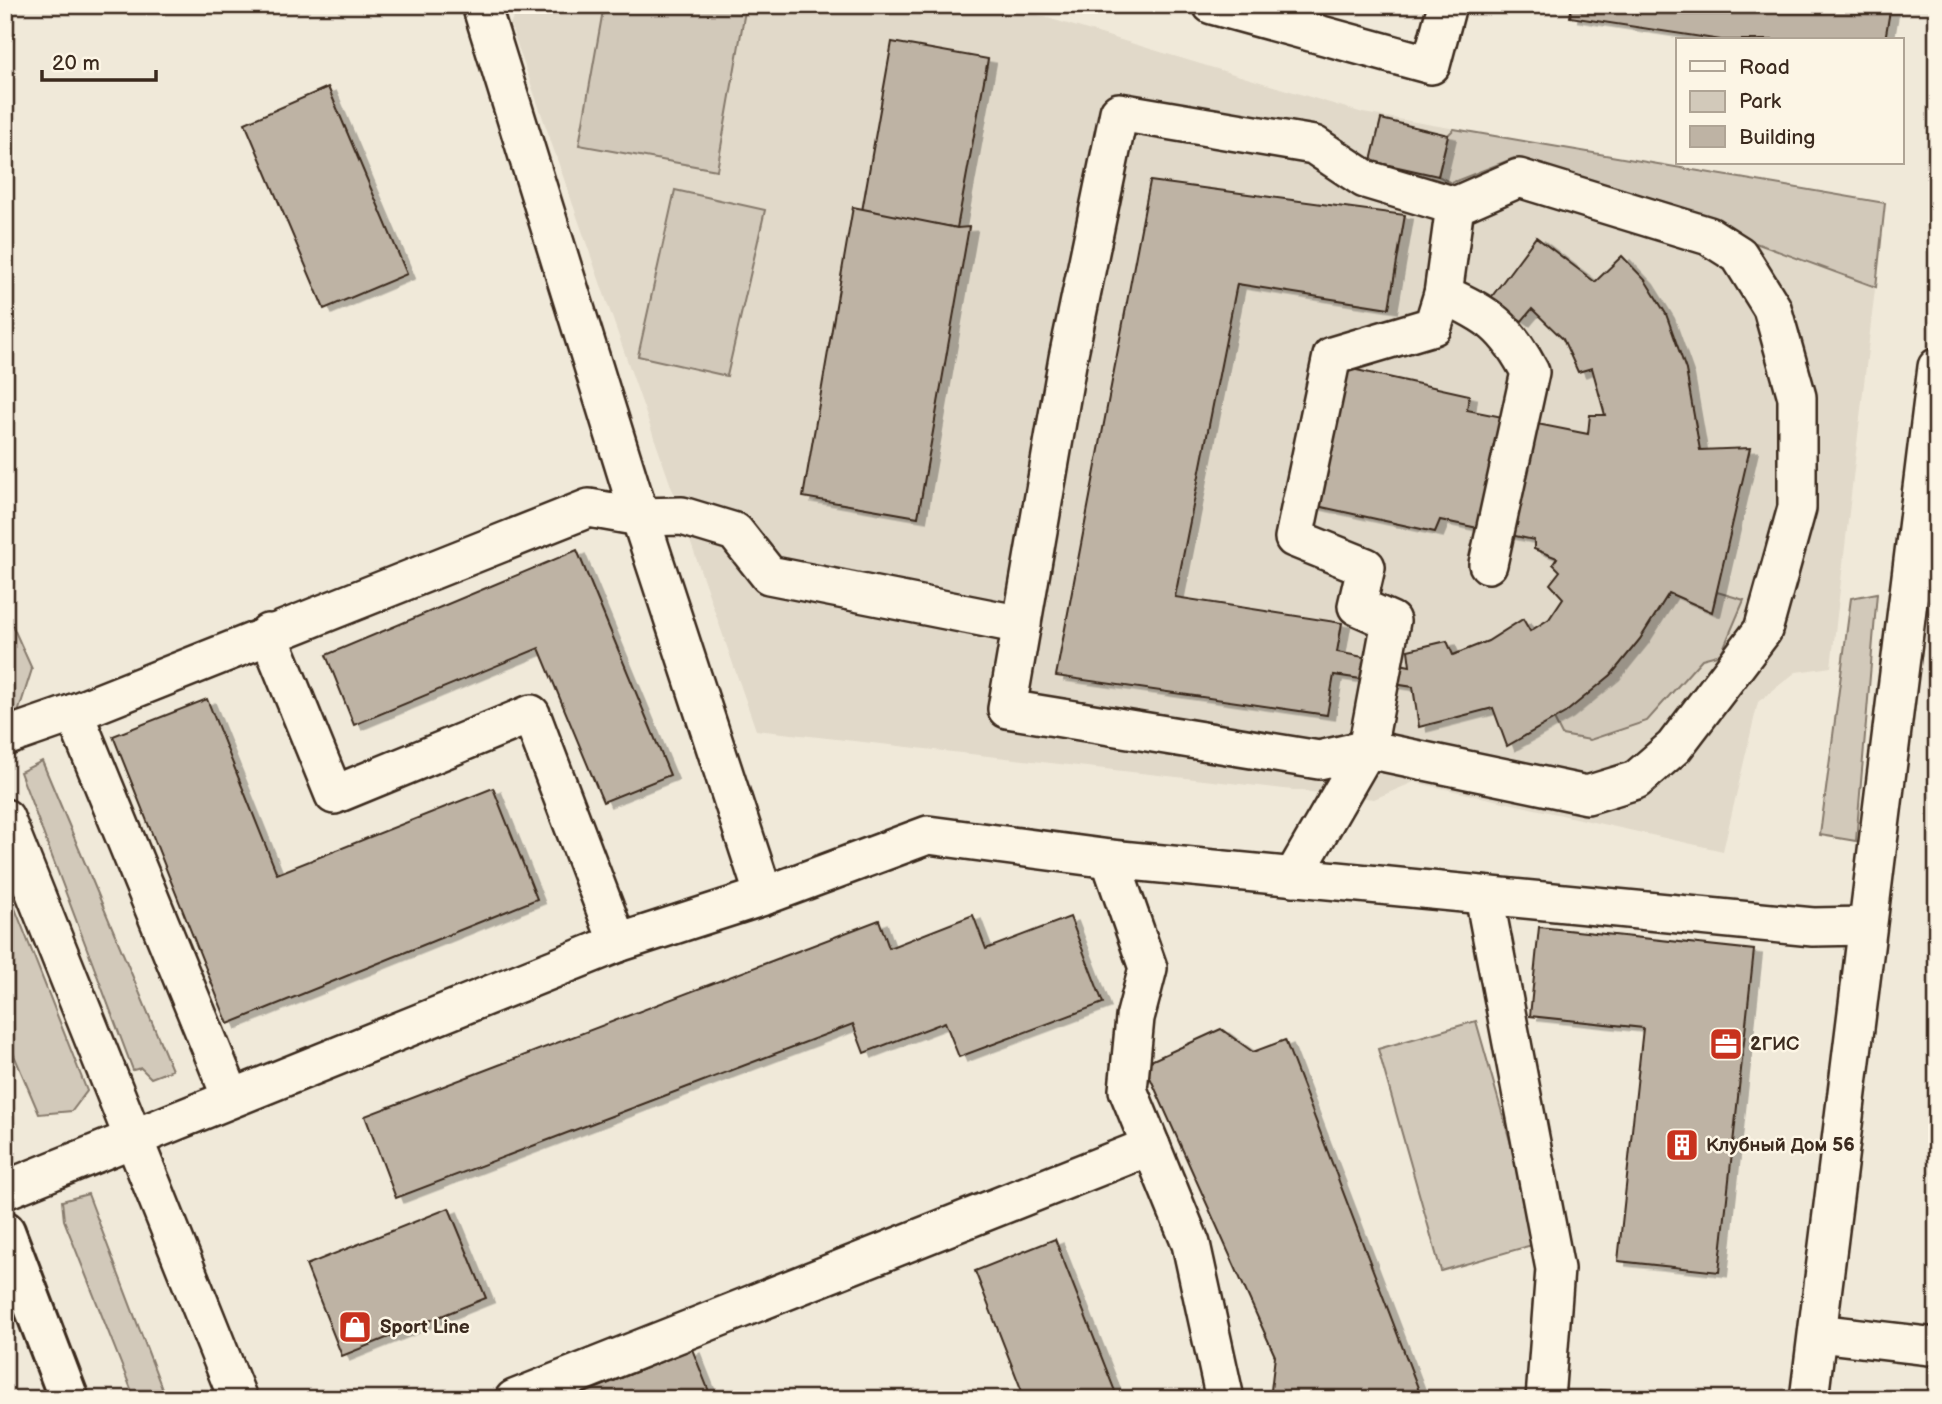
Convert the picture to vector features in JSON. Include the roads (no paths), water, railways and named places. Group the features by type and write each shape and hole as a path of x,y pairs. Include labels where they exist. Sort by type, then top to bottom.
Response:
{"main road":[{"path":"5,1231 69,1399"}],"lane":[{"path":"481,5 640,517 764,896"},
{"path":"1212,5 1431,65 1447,5"},
{"path":"1119,112 1314,145 1365,179 1455,206 1519,178 1709,236 1740,255 1772,308 1797,397 1797,508 1763,630 1674,747 1636,779 1587,794 1367,749 1319,760 1007,709 1023,625 1068,358 1119,112"},
{"path":"1293,877 1367,749 1391,621 1357,606 1366,567 1294,538 1332,356 1433,326 1443,294 1455,206"},
{"path":"1443,294 1484,313 1514,342 1530,372 1488,564"},
{"path":"1809,1399 1937,367"},
{"path":"5,737 74,713 268,633 589,508 640,517 682,516 735,532 769,575 1023,625"},
{"path":"268,633 334,795 531,713 618,943"},
{"path":"74,713 231,1097"},
{"path":"5,818 238,1399"},
{"path":"5,1190 618,943 764,896 928,835 1110,859 1484,896 1813,927 1866,926"},
{"path":"1110,859 1148,968 1135,1018 1128,1090 1191,1244 1225,1399"},
{"path":"1484,896 1555,1269 1545,1399"},
{"path":"514,1399 1151,1146"},
{"path":"1818,1333 1937,1347"}],"place":[{"name":"2ГИС","path":"1726,1044"},
{"name":"Клубный Дом 56","path":"1682,1145"},
{"name":"Sport Line","path":"355,1327"}]}
